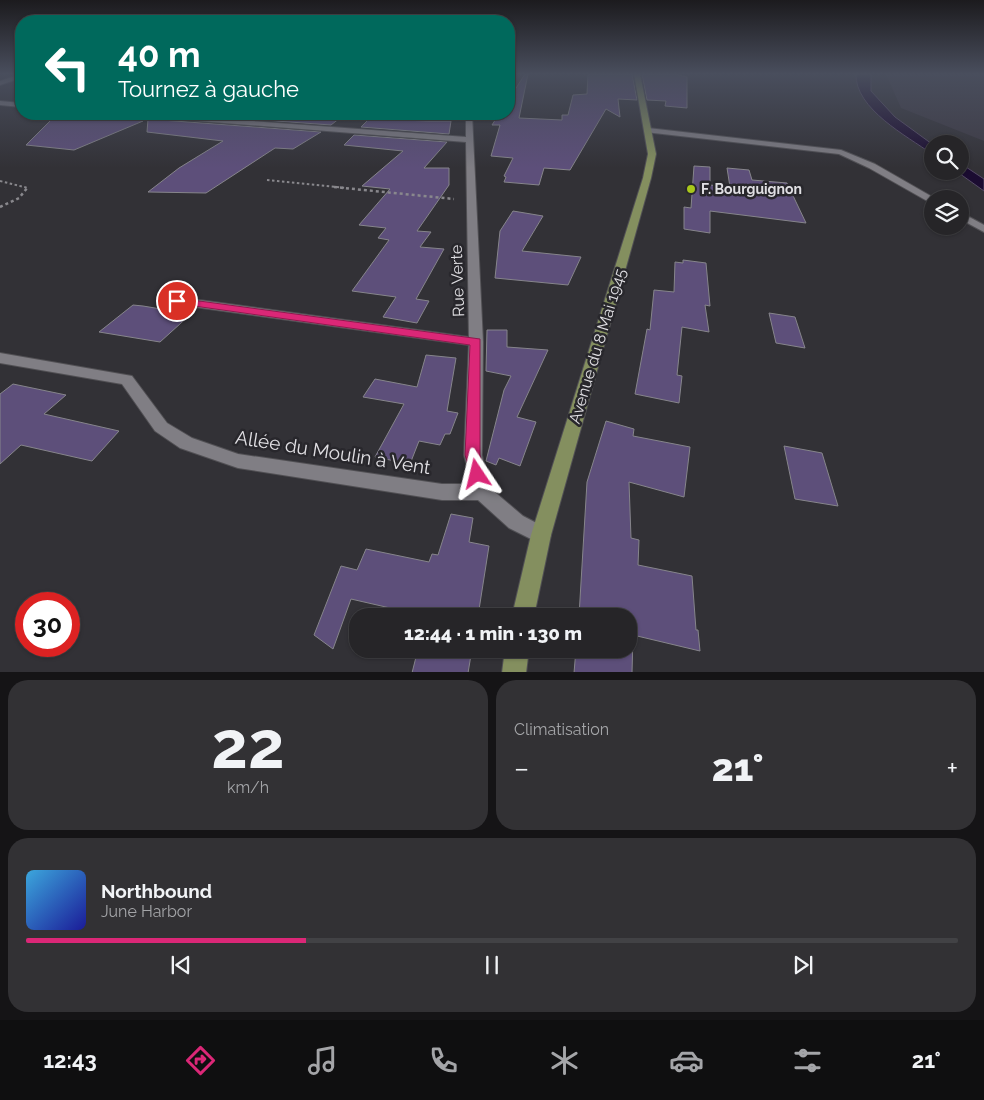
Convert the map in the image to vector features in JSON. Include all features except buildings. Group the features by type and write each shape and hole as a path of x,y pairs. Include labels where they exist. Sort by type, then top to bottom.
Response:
{"main road":[{"name":"Avenue du 8 Mai 1945","path":"525,608 541,535 647,178 652,154 643,105"},
{"path":"514,672 516,658"}],"street":[{"path":"212,120 469,140"},
{"name":"Rue Verte","path":"470,120 476,342 473,455 482,492"},
{"path":"648,130 774,142 841,152 872,166 924,195"},
{"path":"969,221 984,229"},
{"path":"177,301 476,342"},
{"name":"Allée du Moulin à Vent","path":"0,358 127,380 160,427 186,443 238,461 442,492 482,492"},
{"path":"482,492 516,522 541,535"}],"path":[{"path":"267,180 472,201"},
{"path":"0,181 29,187 19,198 0,207"}],"shaded area":[{"path":"869,105 884,105 895,117 924,138 924,149 897,130"},
{"path":"900,105 984,105 984,141 901,108"},
{"path":"969,169 984,179 984,191 969,180"}],"place":[{"name":"F. Bourguignon","path":"691,189"}],"route":[{"path":"177,301 476,342 473,455 477,474"}]}
